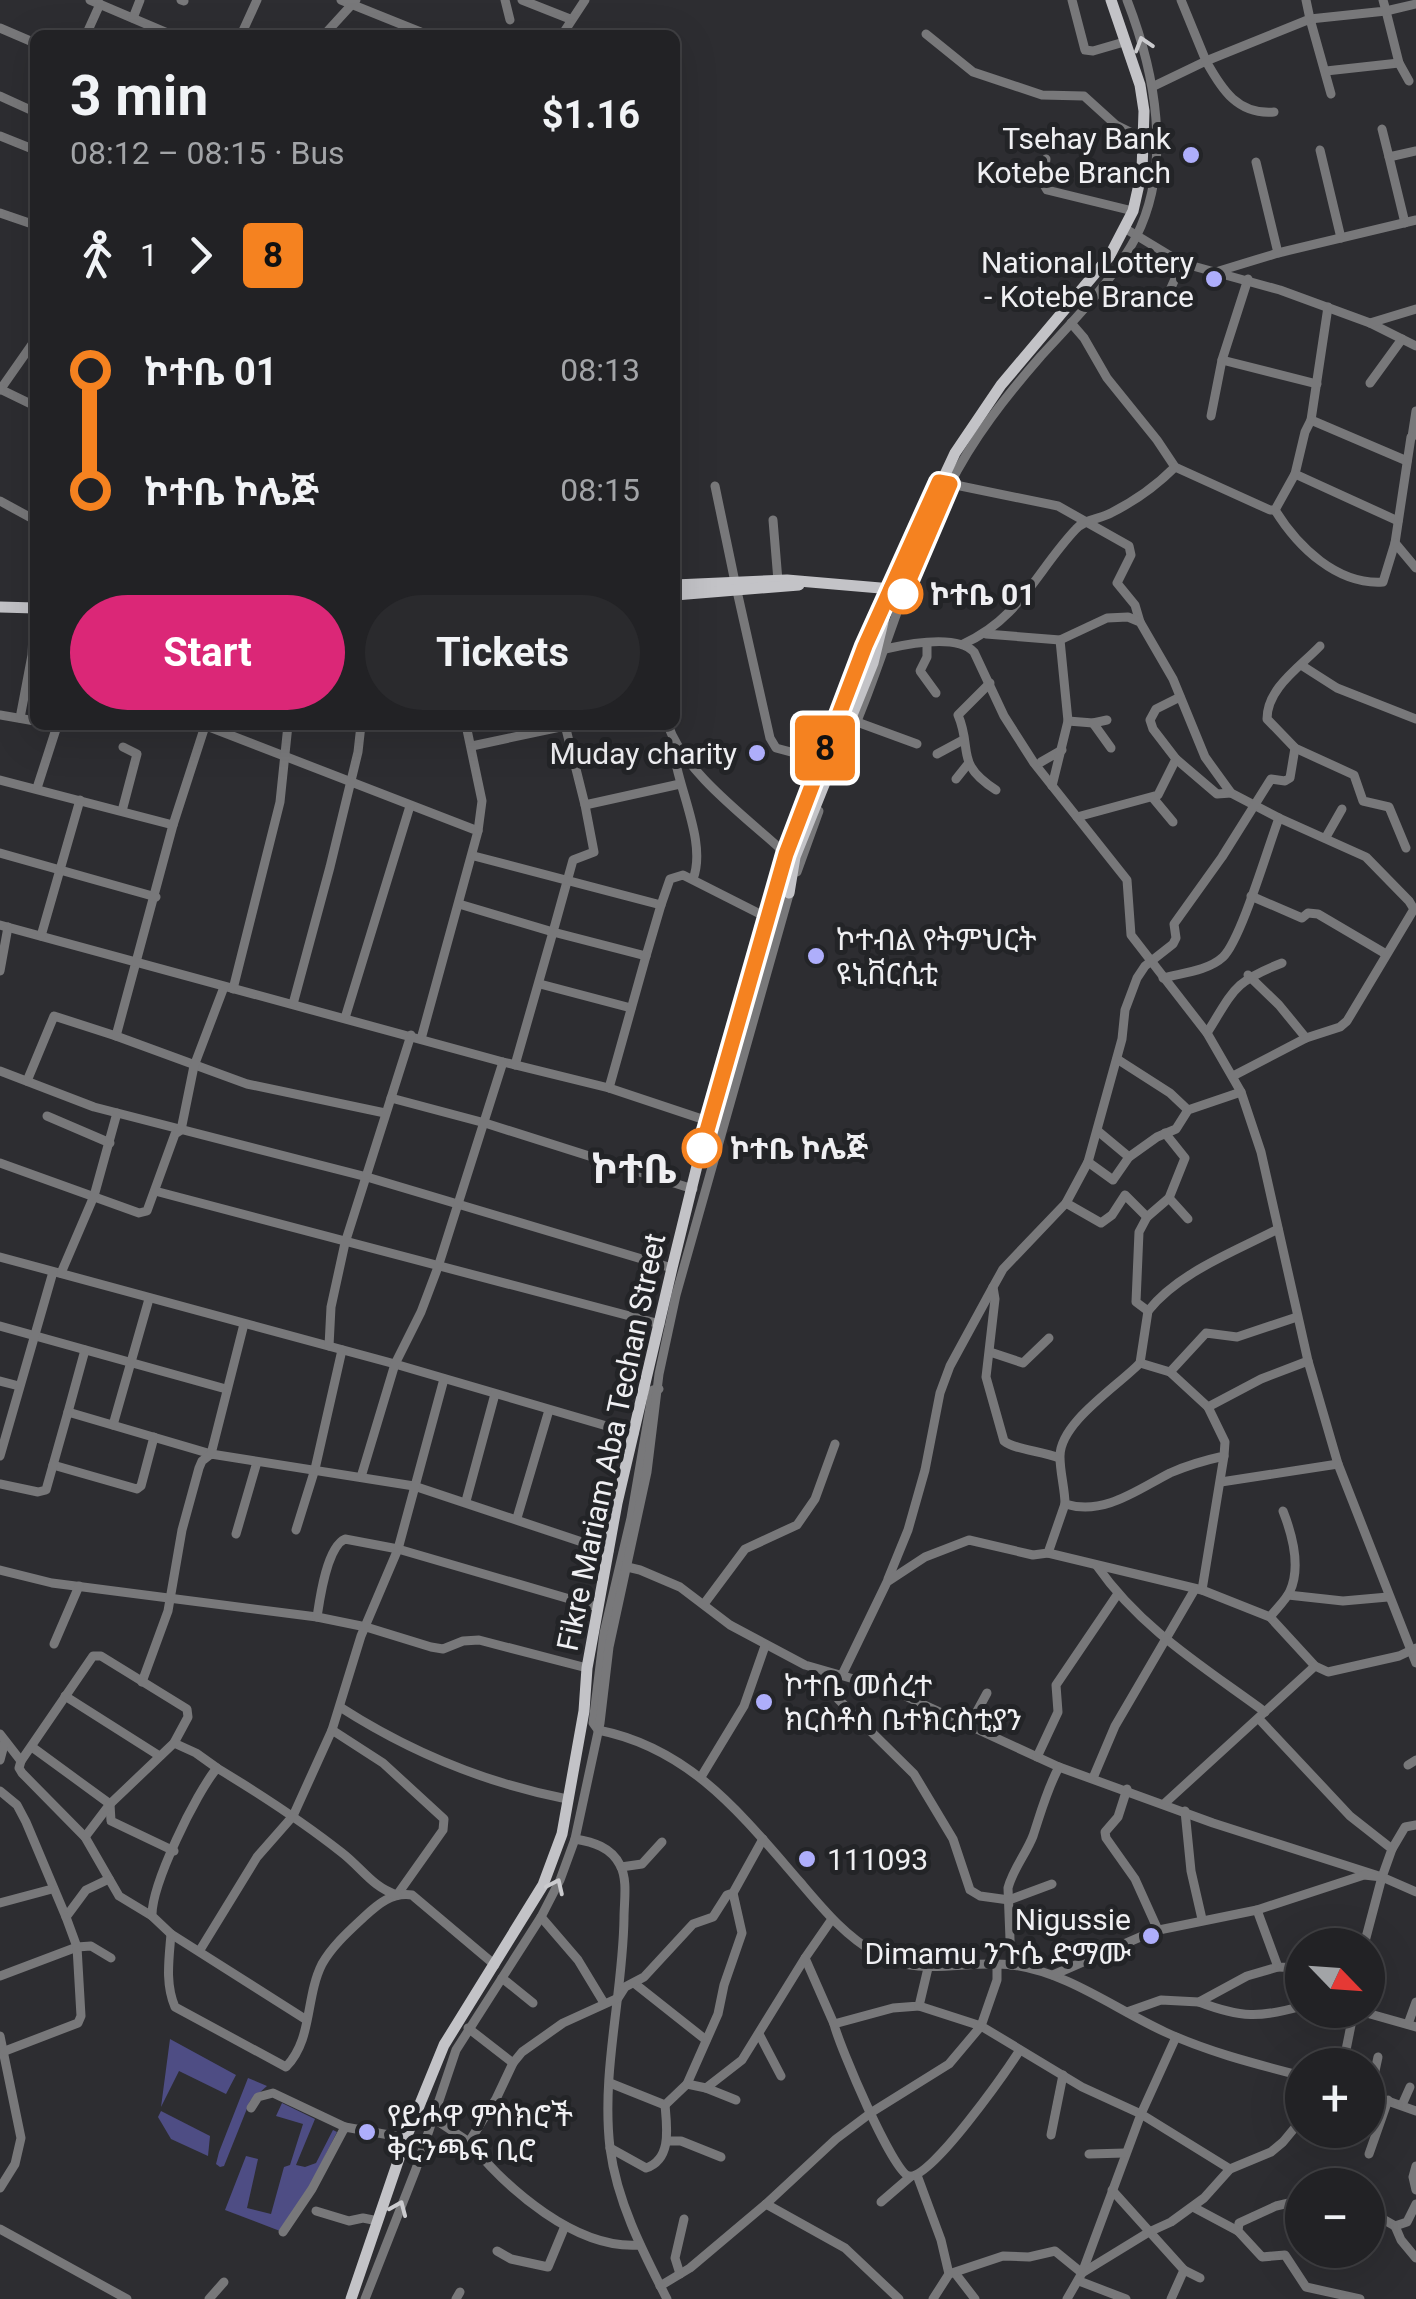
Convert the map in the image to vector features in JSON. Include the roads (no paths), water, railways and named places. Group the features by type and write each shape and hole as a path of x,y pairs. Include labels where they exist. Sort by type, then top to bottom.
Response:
{"main road":[{"name":"Fikre Mariam Aba Techan Street","path":"351,2299 406,2138 444,2045 543,1885 562,1834 584,1712 586,1668 597,1607 672,1268 708,1121 786,854 820,760 889,594 984,408 1131,232 1144,138 1140,85 1110,0"},
{"path":"680,594 778,581 889,594 873,664 808,819 789,893"},
{"path":"680,585 787,588 808,583"},
{"path":"0,607 30,608"},
{"path":"648,1372 656,1390"}],"street":[{"path":"134,18 140,0"},
{"path":"244,30 257,0"},
{"path":"341,0 417,30"},
{"path":"504,0 510,20"},
{"path":"522,0 570,19"},
{"path":"564,30 585,0"},
{"path":"1072,0 1085,50 1124,42"},
{"path":"365,2299 448,2068 468,2028 541,1917 575,1839 598,1730 609,1647 664,1349 690,1241 789,893 858,722 944,483 981,430 1109,278 1154,174 1154,86 1144,43 1127,0"},
{"path":"1182,0 1206,62 1221,88 1253,112 1274,112"},
{"path":"1306,0 1331,94"},
{"path":"1383,0 1399,63 1409,81"},
{"path":"87,30 95,2 154,30"},
{"path":"329,30 354,2"},
{"path":"1154,86 1286,26 1416,4"},
{"path":"0,28 30,41"},
{"path":"926,34 973,72 1042,95 1084,96 1116,124 1144,138"},
{"path":"1326,71 1399,63"},
{"path":"0,96 30,110"},
{"path":"1215,272 1410,221 1382,129"},
{"path":"0,136 30,148"},
{"path":"1320,150 1341,238"},
{"path":"1389,158 1416,151"},
{"path":"1046,159 1043,184 1047,190 1133,211"},
{"path":"1256,162 1278,253"},
{"path":"0,213 30,223"},
{"path":"1131,232 1182,263 1248,279 1328,307 1416,346"},
{"path":"1170,290 1182,263"},
{"path":"1211,416 1222,360 1248,279"},
{"path":"1275,510 1295,474 1305,432 1312,420 1328,307"},
{"path":"1370,324 1416,309"},
{"path":"1071,323 1174,467 1262,508 1275,510 1298,540 1328,567 1362,582 1383,582 1395,543 1416,411"},
{"path":"1370,383 1402,338"},
{"path":"30,347 1,390 30,404"},
{"path":"1222,360 1317,384"},
{"path":"1312,420 1407,461"},
{"path":"885,649 908,642 962,644 986,634 1022,598 1078,526 1106,516 1143,495 1174,467"},
{"path":"1295,474 1398,521"},
{"path":"944,483 1045,502 1086,521 1132,550 1117,583 1135,605 1140,622 1158,648 1198,744 1231,793"},
{"path":"715,486 770,738 776,748 820,760"},
{"path":"0,501 30,517"},
{"path":"773,520 778,581"},
{"path":"1395,543 1416,568"},
{"path":"986,634 1060,640 1107,618 1128,617 1140,622"},
{"path":"891,631 908,642"},
{"path":"1052,786 1068,722 1060,640"},
{"path":"927,643 920,671 936,694"},
{"path":"962,644 974,652 1004,716 1052,786 1127,880 1131,934 1207,1033 1234,1076 1260,1152 1297,1317 1338,1464 1416,1663"},
{"path":"1320,646 1279,688 1266,712 1271,724 1296,748 1354,775 1362,801 1384,804 1393,811 1406,848"},
{"path":"1301,665 1337,688 1416,719"},
{"path":"20,718 30,673"},
{"path":"990,683 958,715 968,764 996,790"},
{"path":"1180,696 1156,709 1150,720 1176,759 1217,794 1231,793 1366,857 1415,910 1347,1021 1234,1076"},
{"path":"0,715 30,720"},
{"path":"1068,722 1107,720"},
{"path":"858,722 917,744"},
{"path":"1093,723 1111,748"},
{"path":"37,788 54,730"},
{"path":"116,1036 202,730"},
{"path":"216,730 478,830"},
{"path":"0,1163 143,1214 175,1134 182,1130 194,1066 228,988 280,802 288,730"},
{"path":"293,1004 330,868 360,730"},
{"path":"328,1346 331,1306 345,1243 385,1112 416,1037 474,856 482,801 467,730"},
{"path":"472,746 546,730"},
{"path":"515,1065 575,857 594,852 566,730"},
{"path":"670,730 698,860 693,879"},
{"path":"674,740 737,814 786,854"},
{"path":"937,754 963,740"},
{"path":"122,748 137,754 122,811"},
{"path":"842,1676 908,1530 950,1366 1003,1269 1066,1203 1088,1162 1117,1059 1125,1010 1140,972 1173,944 1174,924 1271,779 1288,781 1296,748"},
{"path":"1042,762 1062,750"},
{"path":"1077,817 1153,798 1163,787 1176,759"},
{"path":"956,779 968,764"},
{"path":"0,780 174,825"},
{"path":"584,805 680,784"},
{"path":"1153,798 1172,822"},
{"path":"41,936 80,800"},
{"path":"345,1018 410,806"},
{"path":"1326,837 1342,809"},
{"path":"1163,978 1221,959 1251,896 1280,818"},
{"path":"0,853 156,897"},
{"path":"474,856 661,906"},
{"path":"609,1088 670,879 675,875 693,879 770,919"},
{"path":"1251,896 1302,918 1312,912 1318,914 1386,954"},
{"path":"459,904 646,956"},
{"path":"0,971 4,926 609,1088 708,1121"},
{"path":"1207,1033 1248,975 1282,963"},
{"path":"1248,975 1306,1038"},
{"path":"540,984 631,1008"},
{"path":"28,1080 54,1016 247,1084 385,1112"},
{"path":"1117,1059 1158,1084 1188,1110"},
{"path":"361,1477 394,1364 421,1312 438,1266 503,1062"},
{"path":"0,1072 117,1113 367,1177 672,1268"},
{"path":"1113,1180 1129,1157 1176,1129 1188,1110 1241,1092"},
{"path":"391,1098 485,1123 692,1189"},
{"path":"0,1456 34,1336 58,1272 94,1196 117,1113"},
{"path":"47,1116 110,1143"},
{"path":"1099,1132 1129,1157"},
{"path":"1148,1312 1136,1302 1139,1232 1147,1216 1169,1198 1184,1158 1165,1133"},
{"path":"1088,1162 1113,1180 1147,1216"},
{"path":"155,1191 660,1324"},
{"path":"1066,1203 1101,1224 1125,1195"},
{"path":"1169,1198 1188,1219"},
{"path":"1048,1553 1065,1504 1061,1447 1088,1409 1140,1363 1148,1312 1161,1296 1183,1281 1278,1228"},
{"path":"0,1257 634,1434"},
{"path":"993,1288 986,1376 1004,1441 1059,1458"},
{"path":"113,1425 150,1298"},
{"path":"1170,1372 1206,1333 1237,1337 1297,1317"},
{"path":"142,1682 168,1611 198,1468 211,1454 244,1324"},
{"path":"0,1326 226,1388"},
{"path":"990,1352 1023,1363 1050,1338"},
{"path":"0,1484 42,1492 85,1350"},
{"path":"296,1530 315,1469 342,1350"},
{"path":"1208,1407 1261,1379 1308,1361"},
{"path":"1093,1778 1115,1726 1198,1590 1224,1456 1225,1442 1208,1407 1170,1372 1140,1363"},
{"path":"200,1950 256,1857 293,1816 332,1730 366,1627 398,1549 444,1379"},
{"path":"0,1381 18,1386"},
{"path":"466,1502 495,1394"},
{"path":"517,1518 550,1410"},
{"path":"68,1412 211,1454 414,1486 608,1551"},
{"path":"52,1465 137,1489 154,1438"},
{"path":"704,1604 744,1550 797,1526 815,1500 835,1444"},
{"path":"1065,1504 1091,1507 1121,1500 1170,1473 1224,1456"},
{"path":"236,1534 257,1462"},
{"path":"1221,1482 1338,1464"},
{"path":"1270,1617 1288,1595 1294,1556 1283,1511"},
{"path":"317,1617 322,1586 340,1540 398,1549 597,1607"},
{"path":"886,1582 958,1541 980,1541 1033,1554 1048,1553 1198,1590 1270,1617 1315,1666 1328,1672 1413,1650"},
{"path":"624,1566 669,1581 765,1646 824,1672 892,1690 1059,1766 1416,1892"},
{"path":"1097,1566 1116,1594 1166,1641 1262,1716 1350,1816 1392,1849"},
{"path":"0,1570 14,1576 79,1586 317,1617 443,1649 479,1640 586,1668"},
{"path":"54,1644 79,1586"},
{"path":"1037,1757 1058,1712 1056,1685 1116,1594"},
{"path":"1288,1595 1343,1601 1388,1597"},
{"path":"701,1777 744,1706 765,1646"},
{"path":"85,1837 110,1804 174,1743 188,1717 187,1708 96,1655 21,1760 22,1774 85,1837 119,1896 152,1916 171,1934 305,2019"},
{"path":"1165,1803 1315,1666"},
{"path":"824,1672 832,1692 887,1744 924,1789 953,1839 970,1890 980,1896 1009,1900 1052,1884"},
{"path":"970,1726 987,1693"},
{"path":"65,1696 158,1755"},
{"path":"340,1707 436,1760 518,1789 567,1799"},
{"path":"332,1730 384,1763 444,1819 443,1830 397,1896"},
{"path":"598,1730 641,1742 684,1763 763,1839 832,1919 864,1946 886,1958 928,1968 1011,1964 1052,1975 1197,2046 1285,2071"},
{"path":"3,1737 21,1760"},
{"path":"0,1760 3,1737"},
{"path":"174,1743 196,1752 293,1816 346,1855 380,1890 397,1896"},
{"path":"32,1747 110,1804"},
{"path":"1011,1964 1011,1876 1033,1834 1044,1796 1059,1766"},
{"path":"152,1916 152,1904 174,1850 198,1796 217,1768"},
{"path":"1127,1790 1118,1817 1105,1832 1106,1838 1134,1879 1158,1930"},
{"path":"0,1791 17,1804 66,1917 76,1947 80,2016 78,2023 5,2050"},
{"path":"110,1804 111,1821 174,1850"},
{"path":"1185,1811 1191,1872 1202,1920"},
{"path":"1369,1928 1392,1849 1405,1828 1416,1824"},
{"path":"575,1839 604,1848 621,1867 624,1878 624,1931 610,2084 610,2148 640,2245 667,2299"},
{"path":"665,2104 686,2084 718,2014 742,1932 733,1893 763,1839"},
{"path":"621,1867 642,1864 662,1842"},
{"path":"1052,1975 1158,1930 1257,1910 1364,1876 1382,1878"},
{"path":"66,1917 86,1890 108,1879"},
{"path":"0,1903 52,1889"},
{"path":"171,1934 170,1995 175,2008 286,2067 306,2034 305,2019 318,1974 333,1947 381,1902 406,1893 418,1898 495,1965"},
{"path":"469,2142 513,2062 548,2033 618,1998 625,1986 644,1977 693,1924 713,1918 727,1895 733,1893"},
{"path":"1257,1910 1278,1966"},
{"path":"541,1917 578,1960 604,2003"},
{"path":"706,2088 742,2060 832,1919"},
{"path":"0,1976 76,1947 91,1946 111,1958"},
{"path":"805,1958 896,2164 902,2173 914,2176"},
{"path":"660,2286 766,2204 872,2112 949,2064 981,2026 996,1980 996,1965"},
{"path":"1199,2002 1247,1976 1285,1966"},
{"path":"918,2006 928,1968"},
{"path":"502,1978 533,2002"},
{"path":"634,1982 706,2040"},
{"path":"1127,2012 1161,2000 1199,2002 1225,2012 1252,2016 1285,2009"},
{"path":"1385,2018 1412,2025 1416,2002"},
{"path":"834,2024 894,2008 918,2006 981,2026 1063,2075 1141,2114 1230,2170"},
{"path":"468,2028 513,2062"},
{"path":"758,2034 780,2076"},
{"path":"0,2036 21,2138 14,2164 0,2188"},
{"path":"1066,2299 1080,2277 1124,2153 1176,2037"},
{"path":"881,2202 914,2176 991,2094 1020,2050"},
{"path":"1050,2136 1063,2075"},
{"path":"610,2084 665,2104"},
{"path":"686,2084 736,2100"},
{"path":"1402,2104 1410,2087"},
{"path":"251,2108 258,2096 273,2093 345,2128 406,2138"},
{"path":"1385,2099 1416,2111"},
{"path":"1369,2154 1388,2100"},
{"path":"610,2148 649,2168 668,2141 665,2104"},
{"path":"432,2118 469,2142 517,2192 565,2226 620,2246 640,2245"},
{"path":"283,2232 345,2128"},
{"path":"1080,2277 1193,2207 1230,2170 1271,2152 1285,2137"},
{"path":"668,2141 681,2141 721,2157"},
{"path":"1088,2154 1124,2153"},
{"path":"1416,2166 1416,2190"},
{"path":"914,2176 952,2274 975,2299"},
{"path":"1112,2190 1184,2270 1200,2278"},
{"path":"766,2204 845,2248 899,2299"},
{"path":"1238,2231 1239,2223 1285,2204"},
{"path":"1395,2226 1407,2222 1416,2204"},
{"path":"1193,2207 1238,2231 1262,2257 1284,2254 1306,2287 1360,2299"},
{"path":"316,2212 349,2221 378,2221"},
{"path":"680,2274 674,2258 684,2219"},
{"path":"1385,2220 1395,2226 1416,2258"},
{"path":"497,2252 548,2268 565,2226"},
{"path":"0,2229 126,2299"},
{"path":"933,2299 952,2274 990,2259 1055,2252 1080,2277 1126,2299"},
{"path":"1170,2299 1184,2270"},
{"path":"209,2299 224,2282"}],"place":[{"name":"Tsehay Bank Kotebe Branch","path":"1191,155"},
{"name":"National Lottery - Kotebe Brance","path":"1214,279"},
{"name":"ኮተቤ 01","path":"903,594"},
{"name":"Muday charity","path":"757,753"},
{"name":"ኮተብል የትምህርት ዩኒቨርሲቲ","path":"816,956"},
{"name":"ኮተቤ ኮሌጅ","path":"702,1148"},
{"name":"ኮተቤ መሰረተ ክርስቶስ ቤተክርስቲያን","path":"764,1702"},
{"name":"111093","path":"807,1859"},
{"name":"Nigussie Dimamu ንጉሴ ድማሙ","path":"1151,1936"},
{"name":"የይሖዋ ምስክሮች ቅርንጫፍ ቢሮ","path":"367,2132"}],"district":[{"name":"ኮተቤ","path":"634,1169"}]}
